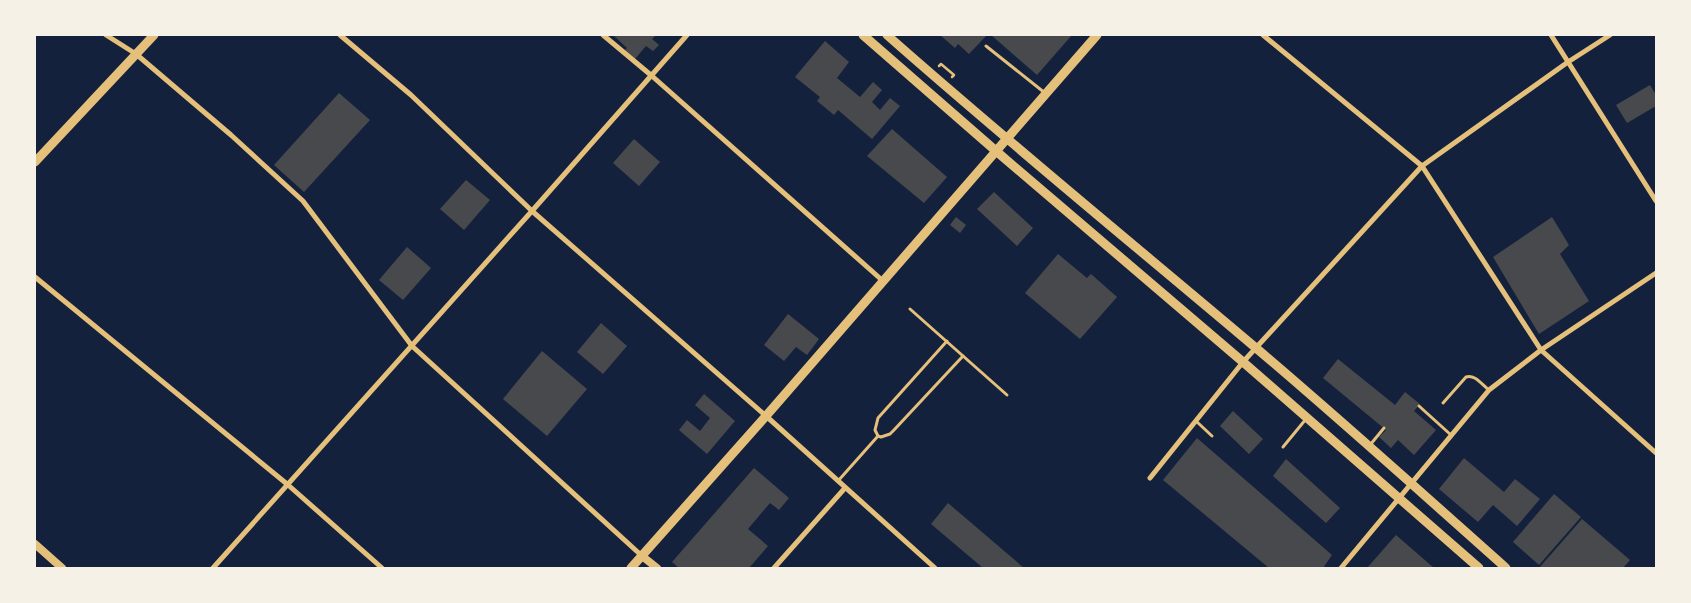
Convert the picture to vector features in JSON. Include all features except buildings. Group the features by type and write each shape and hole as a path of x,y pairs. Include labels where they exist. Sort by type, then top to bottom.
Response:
{"main road":[{"path":"35,162 154,35"},
{"path":"862,35 1243,362 1479,568"},
{"path":"887,35 1006,139 1370,446 1506,568"},
{"path":"631,568 766,416 1097,35"}],"street":[{"path":"106,35 136,54 303,201 412,346 657,568"},
{"path":"340,35 411,95 532,211 766,416 935,568"},
{"path":"603,35 652,76 883,281"},
{"path":"213,568 687,35"},
{"path":"1263,35 1422,166 1541,350 1656,453"},
{"path":"1551,35 1656,201"},
{"path":"1150,478 1243,362 1422,166 1568,62 1610,35"},
{"path":"1341,568 1489,390 1541,350 1656,273"},
{"path":"35,277 287,484 382,568"},
{"path":"774,568 845,488"},
{"path":"35,544 62,568"}],"lane":[{"path":"986,46 1046,93"},
{"path":"910,309 1007,395"},
{"path":"878,436 875,430 878,418 947,341"},
{"path":"878,436 882,437 890,434 963,356"},
{"path":"1443,403 1466,377 1473,377 1489,390"},
{"path":"1419,406 1451,435"},
{"path":"1283,446 1307,419"},
{"path":"1195,420 1212,436"},
{"path":"1370,446 1384,428"},
{"path":"838,481 878,436"}],"path":[{"path":"941,64 954,75"}]}
